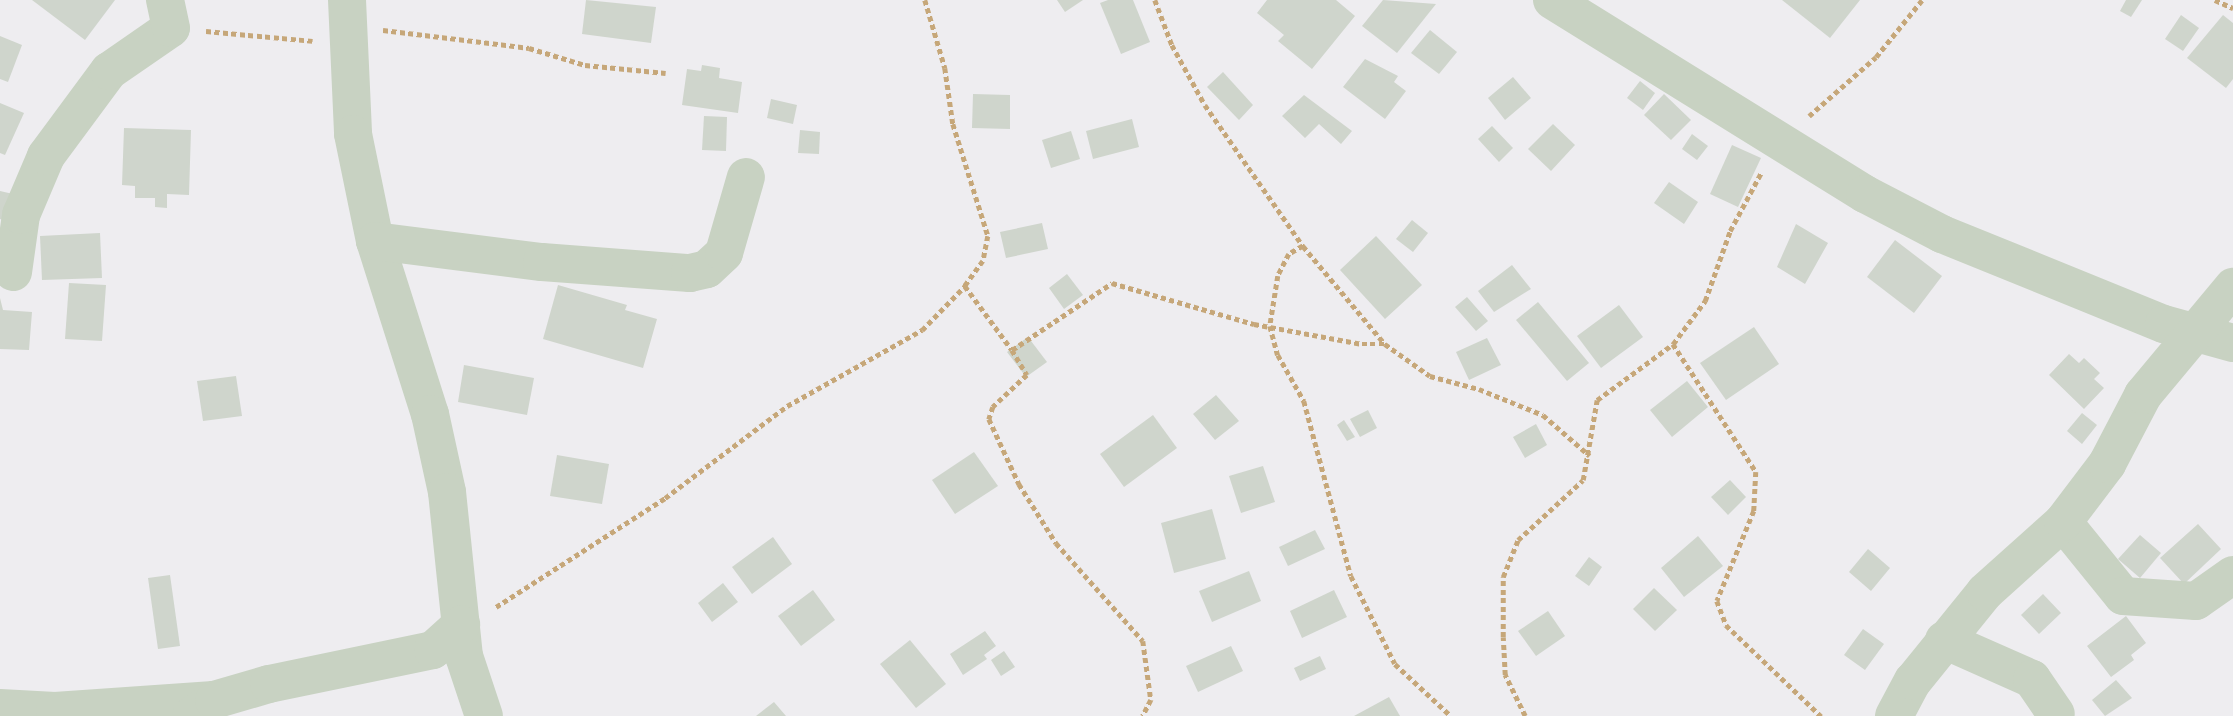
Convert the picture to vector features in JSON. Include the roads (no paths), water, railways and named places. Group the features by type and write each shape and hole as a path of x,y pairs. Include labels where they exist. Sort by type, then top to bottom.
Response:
{"street":[{"path":"1552,0 1781,144 1942,234 2164,324 2233,343"},
{"path":"13,272 21,215 61,131 109,71 168,14"},
{"path":"346,14 354,134 375,241 430,414 447,492 464,656 484,716"},
{"path":"375,241 542,262 691,273 707,269 724,253 746,177"},
{"path":"1894,716 1944,640 1985,592 2063,522 2107,464 2143,395 2233,287"},
{"path":"2063,522 2123,596 2196,601 2233,575"},
{"path":"0,708 55,711 203,708 433,650 461,625"},
{"path":"1944,640 2032,679 2056,715"}]}
